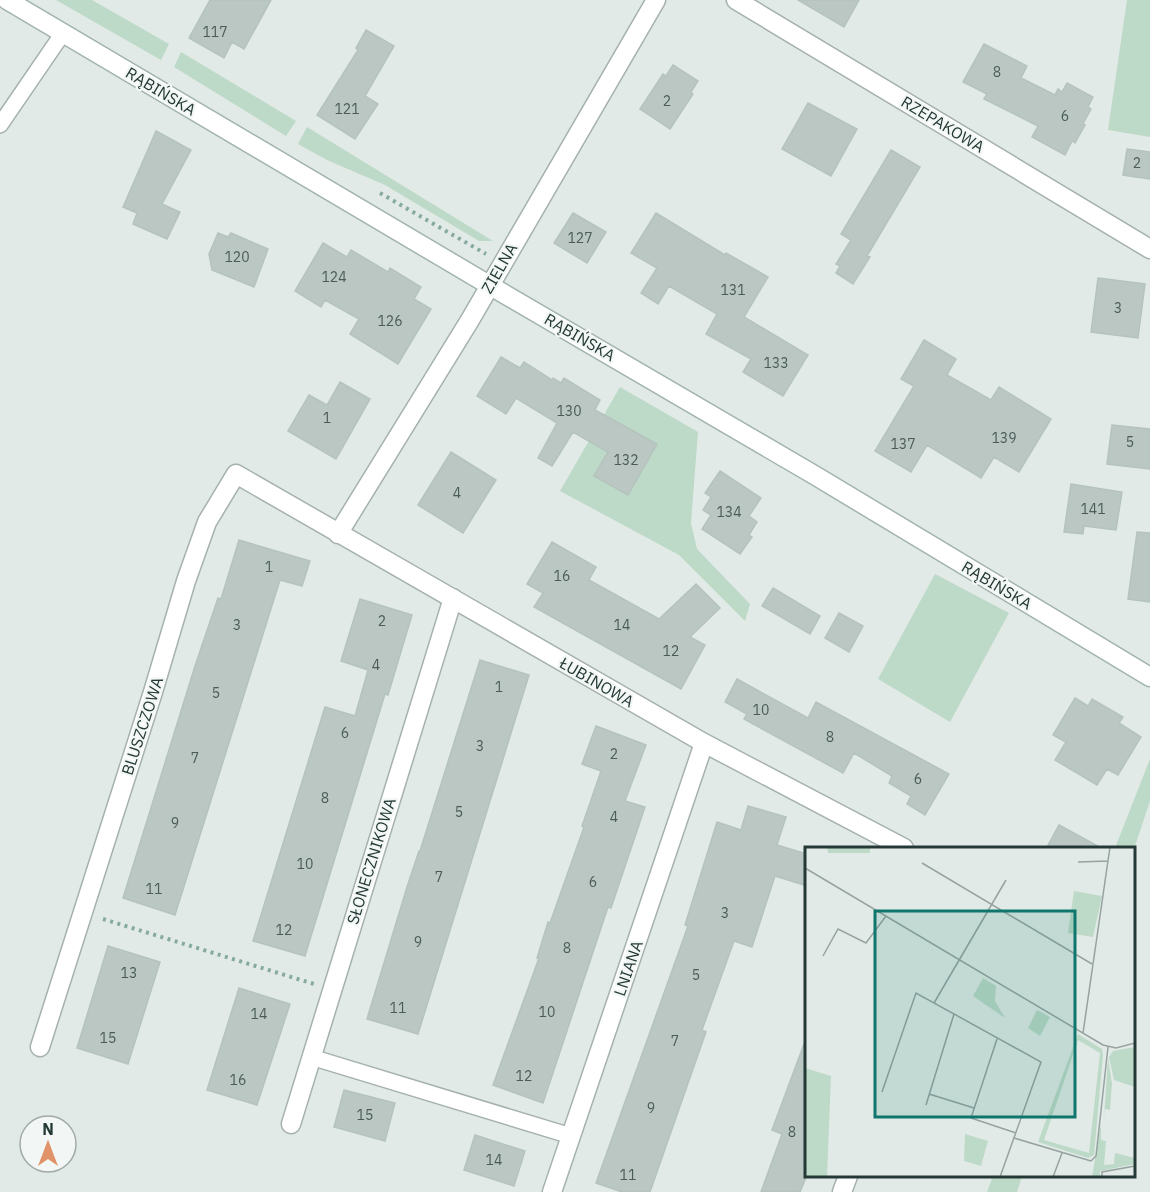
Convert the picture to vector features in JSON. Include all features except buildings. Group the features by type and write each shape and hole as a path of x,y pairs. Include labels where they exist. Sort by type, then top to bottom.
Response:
{"street":[{"name":"RĄBIŃSKA","path":"7,0 806,470 1150,677"},
{"name":"ZIELNA","path":"338,534 470,320 656,0"},
{"name":"RZEPAKOWA","path":"736,0 1150,249"},
{"name":"BLUSZCZOWA","path":"40,1047 186,581 207,522 236,474 294,508"},
{"name":"ŁUBINOWA","path":"294,508 704,743 900,847"},
{"name":"SŁONECZNIKOWA","path":"291,1124 453,598"},
{"name":"LNIANA","path":"552,1192 704,743"},
{"path":"842,1192 848,1177"}],"lane":[{"path":"0,125 63,33"},
{"path":"311,1057 571,1137"}],"path":[{"path":"82,912 331,990"}],"green space":[{"path":"56,0 92,0 169,44 161,60"},
{"path":"1127,0 1150,0 1150,137 1108,130"},
{"path":"181,52 296,121 286,136 174,67"},
{"path":"307,127 493,241 479,241 385,185 327,160 298,144"},
{"path":"620,387 698,432 691,523 697,549 750,604 745,621 679,555 560,491"},
{"path":"935,574 1009,613 950,722 878,679"},
{"path":"1150,759 1150,801 1135,847 1115,847"},
{"path":"993,1177 1022,1177 1017,1192 987,1192"}]}
